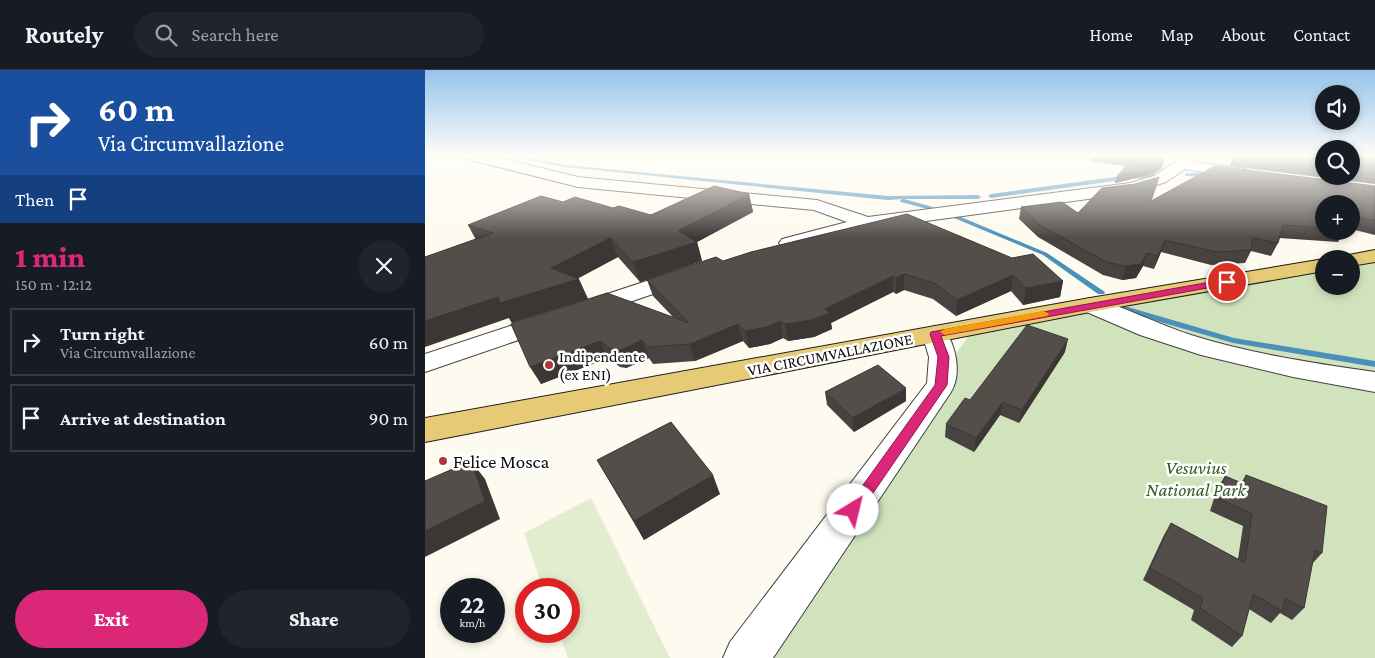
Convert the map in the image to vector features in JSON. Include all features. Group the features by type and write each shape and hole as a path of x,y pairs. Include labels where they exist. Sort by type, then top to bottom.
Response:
{"main road":[{"path":"1360,258 1375,256"},
{"name":"VIA CIRCUMVALLAZIONE","path":"425,430 1090,305 1315,267"}],"street":[{"path":"583,182 773,199 817,205 867,223"},
{"path":"765,250 867,223 1132,188 1151,182"},
{"path":"425,363 703,270"},
{"path":"1090,305 1158,333 1222,351 1323,374 1375,382"},
{"path":"746,658 941,385 943,357 935,334"}],"green space":[{"name":"Vesuvius National Park","path":"1375,249 1375,658 736,658 983,316 1315,259 1315,295 1360,295 1360,252"},
{"path":"591,498 670,658 568,658 563,643 580,643 580,578 539,578 524,533"}],"building":[{"path":"1140,182 1157,182 1151,201 1185,182 1315,182 1315,185 1360,184 1375,186 1375,221 1360,217 1360,195 1315,195 1315,227 1283,225 1278,243 1253,238 1251,250 1217,252 1165,240 1158,256 1147,253 1141,264 1126,266 1106,262 1040,225 1021,207 1062,202 1078,213 1102,188"},
{"path":"714,186 749,194 678,231 697,242 633,262 610,238 551,268 579,279 500,303 498,297 425,321 425,257 493,233 468,225 541,196 563,202 575,197 613,208 619,206 651,215"},
{"path":"907,214 1012,258 1033,254 1063,281 1026,288 1013,275 957,300 934,283 904,274 896,278 893,276 825,309 830,313 812,320 785,324 780,321 767,327 745,331 738,324 690,344 647,347 642,340 619,351 612,350 600,341 530,367 511,324 607,293 689,323 647,280 716,257 723,261 751,252"},
{"path":"1027,325 1068,339 1022,410 1003,402 976,438 946,424 965,398 970,400"},
{"path":"878,365 906,388 853,418 825,392"},
{"path":"671,422 713,475 634,521 597,460"},
{"path":"471,461 485,501 425,531 425,481"},
{"path":"1246,475 1327,506 1322,553 1315,550 1304,608 1285,598 1282,611 1253,594 1242,636 1200,608 1203,598 1150,568 1171,523 1245,563 1252,514 1218,498 1225,476 1244,484"}],"waterway":[{"path":"731,182 888,198 978,197"},
{"path":"991,196 1089,182"},
{"path":"903,201 931,208"},
{"path":"956,217 1045,254 1101,292"},
{"path":"1125,309 1233,340 1375,364"}],"slow traffic":[{"path":"945,332 1044,314"}],"place":[{"name":"Indipendente (ex ENI)","path":"549,365"},
{"name":"Felice Mosca","path":"443,461"}],"route":[{"path":"853,510 941,385 943,357 935,334 1227,282"}]}
